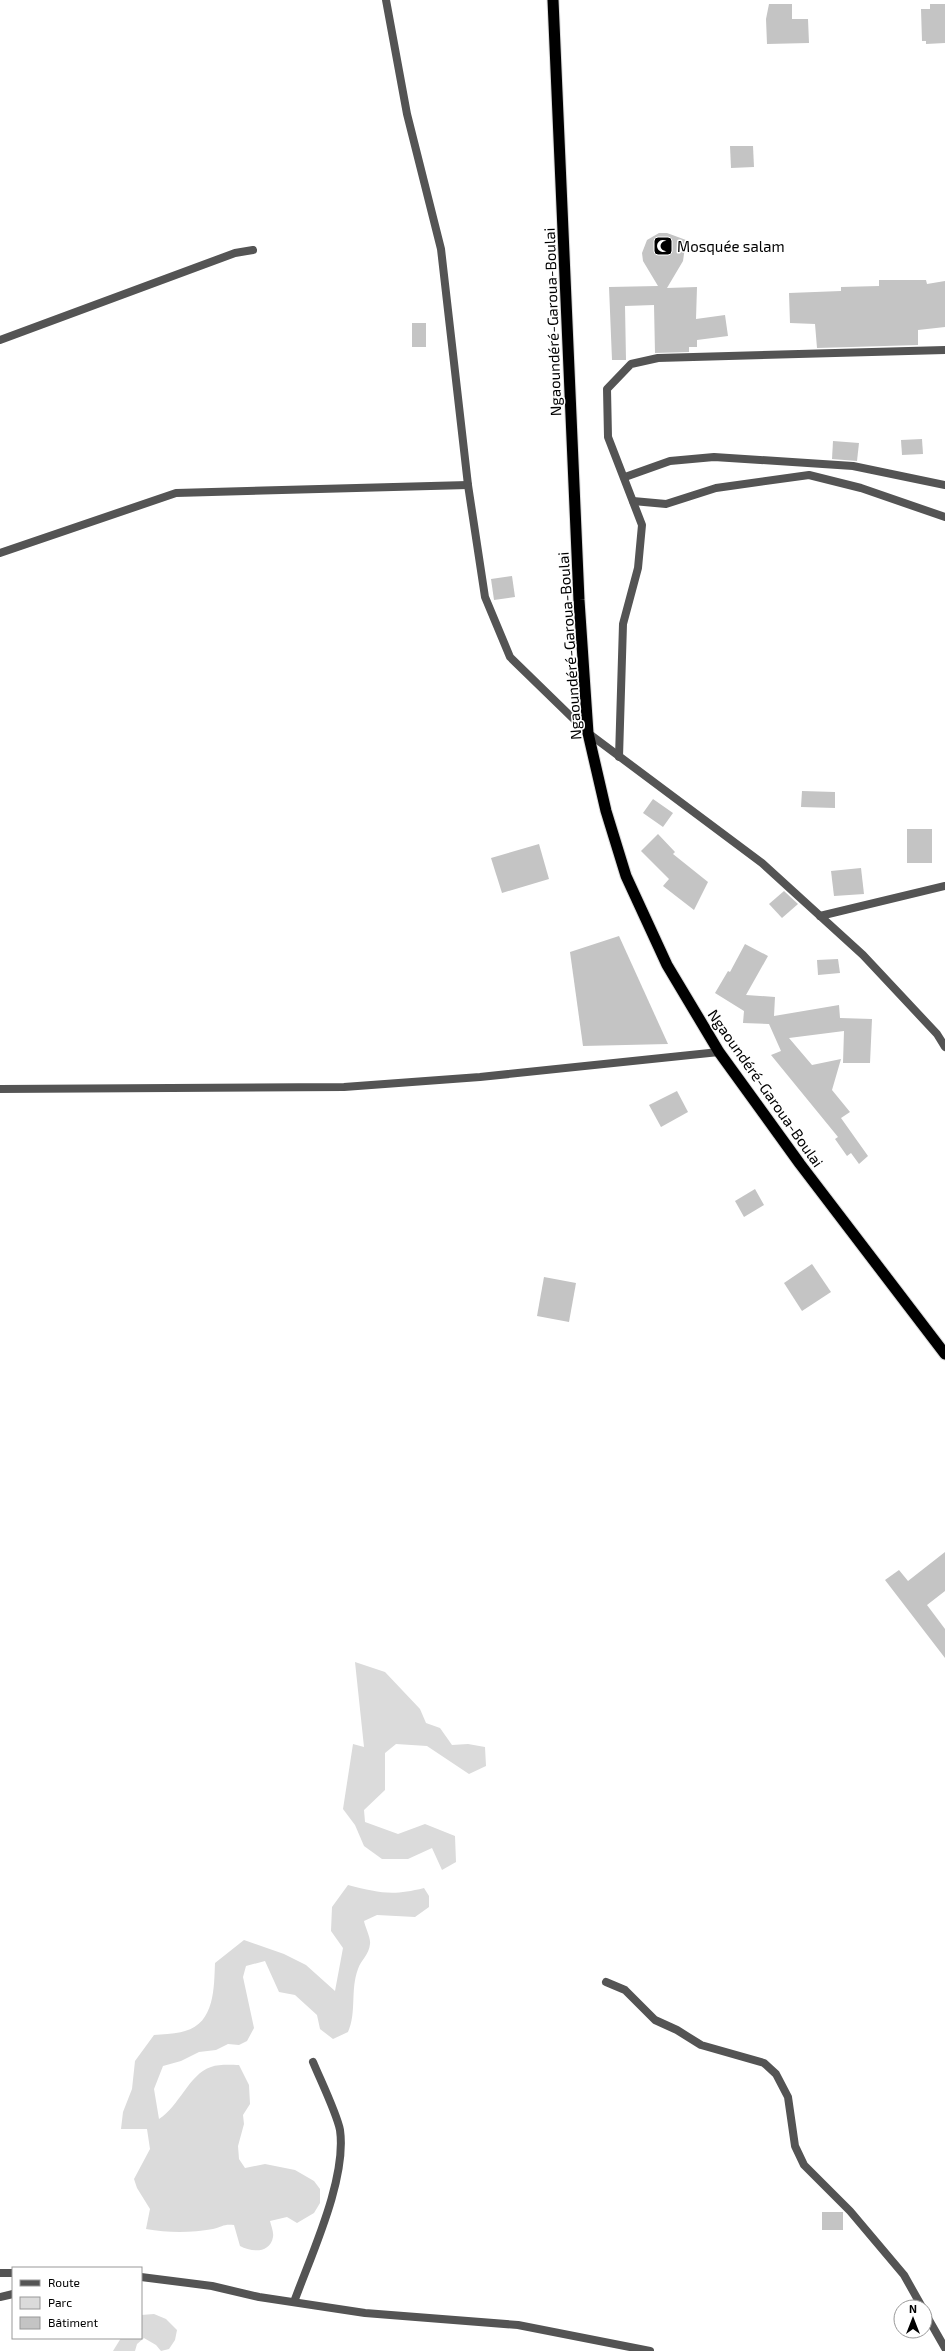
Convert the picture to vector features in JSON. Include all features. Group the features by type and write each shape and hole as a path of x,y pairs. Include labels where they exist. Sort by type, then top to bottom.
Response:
{"highway":[{"name":"Ngaoundéré-Garoua-Boulai","path":"553,0 577,570 588,733 606,811 626,876 667,965 718,1052 800,1164 945,1354"}],"street":[{"path":"386,0 407,114 441,249 468,485 485,597 510,657 588,733 762,863 863,955 937,1034 945,1046"},
{"path":"0,340 235,253 253,250"},
{"path":"619,757 623,624 638,568 642,525 625,477 608,437 607,389 631,364 658,358 945,350"},
{"path":"625,477 670,461 714,456 853,466 945,485"},
{"path":"633,501 666,504 716,488 809,475 861,488 945,517"},
{"path":"0,553 176,493 468,485"},
{"path":"820,916 945,886"},
{"path":"0,1090 344,1087 480,1077 718,1052"},
{"path":"606,1982 625,1990 654,2020 677,2030 700,2045 764,2063 776,2074 788,2097 795,2146 804,2165 850,2211 904,2276 917,2299"},
{"path":"294,2302 331,2199 340,2160 340,2129 313,2062"},
{"path":"0,2273 12,2273"},
{"path":"142,2277 212,2286 259,2297 365,2313 518,2325 650,2351"},
{"path":"0,2297 12,2294"},
{"path":"933,2327 945,2348"}],"green space":[{"path":"355,1662 385,1672 420,1709 426,1723 440,1728 452,1745 468,1744 485,1747 486,1766 469,1774 427,1746 396,1744 385,1753 385,1790 364,1810 365,1822 398,1834 425,1824 455,1836 456,1862 442,1870 432,1848 408,1859 382,1859 364,1846 355,1825 343,1809 353,1744 364,1747"},
{"path":"348,1885 377,1892 395,1893 424,1888 429,1896 429,1907 415,1917 377,1915 364,1921 370,1939 370,1944 368,1951 359,1966 354,1985 352,2017 348,2032 333,2039 320,2029 317,2015 295,1995 279,1992 265,1961 246,1966 243,1977 254,2028 247,2041 239,2045 228,2044 216,2050 199,2052 181,2061 163,2066 154,2089 159,2119 166,2114 196,2076 203,2071 218,2065 239,2065 249,2085 250,2104 243,2115 244,2124 238,2146 239,2159 245,2168 265,2164 295,2170 314,2181 320,2189 320,2203 314,2213 297,2223 287,2217 270,2221 273,2233 271,2243 264,2249 260,2250 249,2250 240,2246 234,2225 188,2232 171,2232 146,2229 150,2209 137,2188 134,2179 150,2149 147,2129 121,2129 123,2112 132,2089 135,2061 154,2035 185,2031 195,2027 202,2020 211,2003 215,1963 244,1940 284,1954 306,1965 335,1991 343,1948 331,1931 332,1907"},
{"path":"154,2314 166,2319 177,2330 175,2340 169,2349 161,2351 156,2345 144,2338 137,2344 135,2351 113,2351 120,2339 142,2339 142,2315"}],"building":[{"path":"769,4 792,4 792,19 808,19 809,43 767,44 766,19"},
{"path":"930,4 945,4 945,43 926,44 926,41 922,41 921,9 930,9"},
{"path":"730,146 753,146 754,167 731,168"},
{"path":"659,233 667,233 686,240 683,261 667,288 697,287 696,319 725,315 728,336 697,340 697,347 689,347 689,352 655,353 654,305 625,306 626,360 612,360 609,287 658,286 643,261 642,253 647,240"},
{"path":"879,280 926,280 927,284 945,281 945,327 918,330 918,345 817,348 815,324 790,323 789,293 841,291 841,287 879,286"},
{"path":"412,323 426,323 426,347 412,347"},
{"path":"922,439 923,454 902,455 901,440"},
{"path":"833,441 859,443 857,461 832,459"},
{"path":"512,576 515,597 494,600 491,579"},
{"path":"802,791 835,792 835,808 801,807"},
{"path":"653,799 673,813 663,827 643,813"},
{"path":"907,829 932,829 932,863 907,863"},
{"path":"658,834 675,852 673,854 708,882 694,910 663,886 669,879 641,851"},
{"path":"539,844 549,879 502,893 491,858"},
{"path":"861,868 864,894 834,896 831,871"},
{"path":"784,891 798,904 782,918 769,904"},
{"path":"619,936 668,1044 583,1046 570,952"},
{"path":"745,944 768,956 746,995 775,997 774,1016 839,1005 840,1018 872,1019 870,1063 843,1063 844,1031 789,1038 812,1065 841,1059 832,1090 850,1112 841,1118 868,1156 859,1164 851,1153 847,1156 835,1139 838,1137 771,1055 781,1051 769,1024 743,1023 744,1011 715,993 728,971 730,972"},
{"path":"838,959 840,973 818,975 817,960"},
{"path":"677,1091 688,1112 661,1127 649,1105"},
{"path":"755,1189 764,1205 744,1217 735,1201"},
{"path":"812,1264 831,1292 802,1311 784,1283"},
{"path":"544,1277 576,1283 569,1322 537,1316"},
{"path":"945,1552 945,1591 927,1605 945,1629 945,1658 885,1580 899,1570 908,1581"},
{"path":"822,2212 843,2212 843,2230 822,2230"}],"place":[{"name":"Mosquée salam","path":"663,246"}]}
